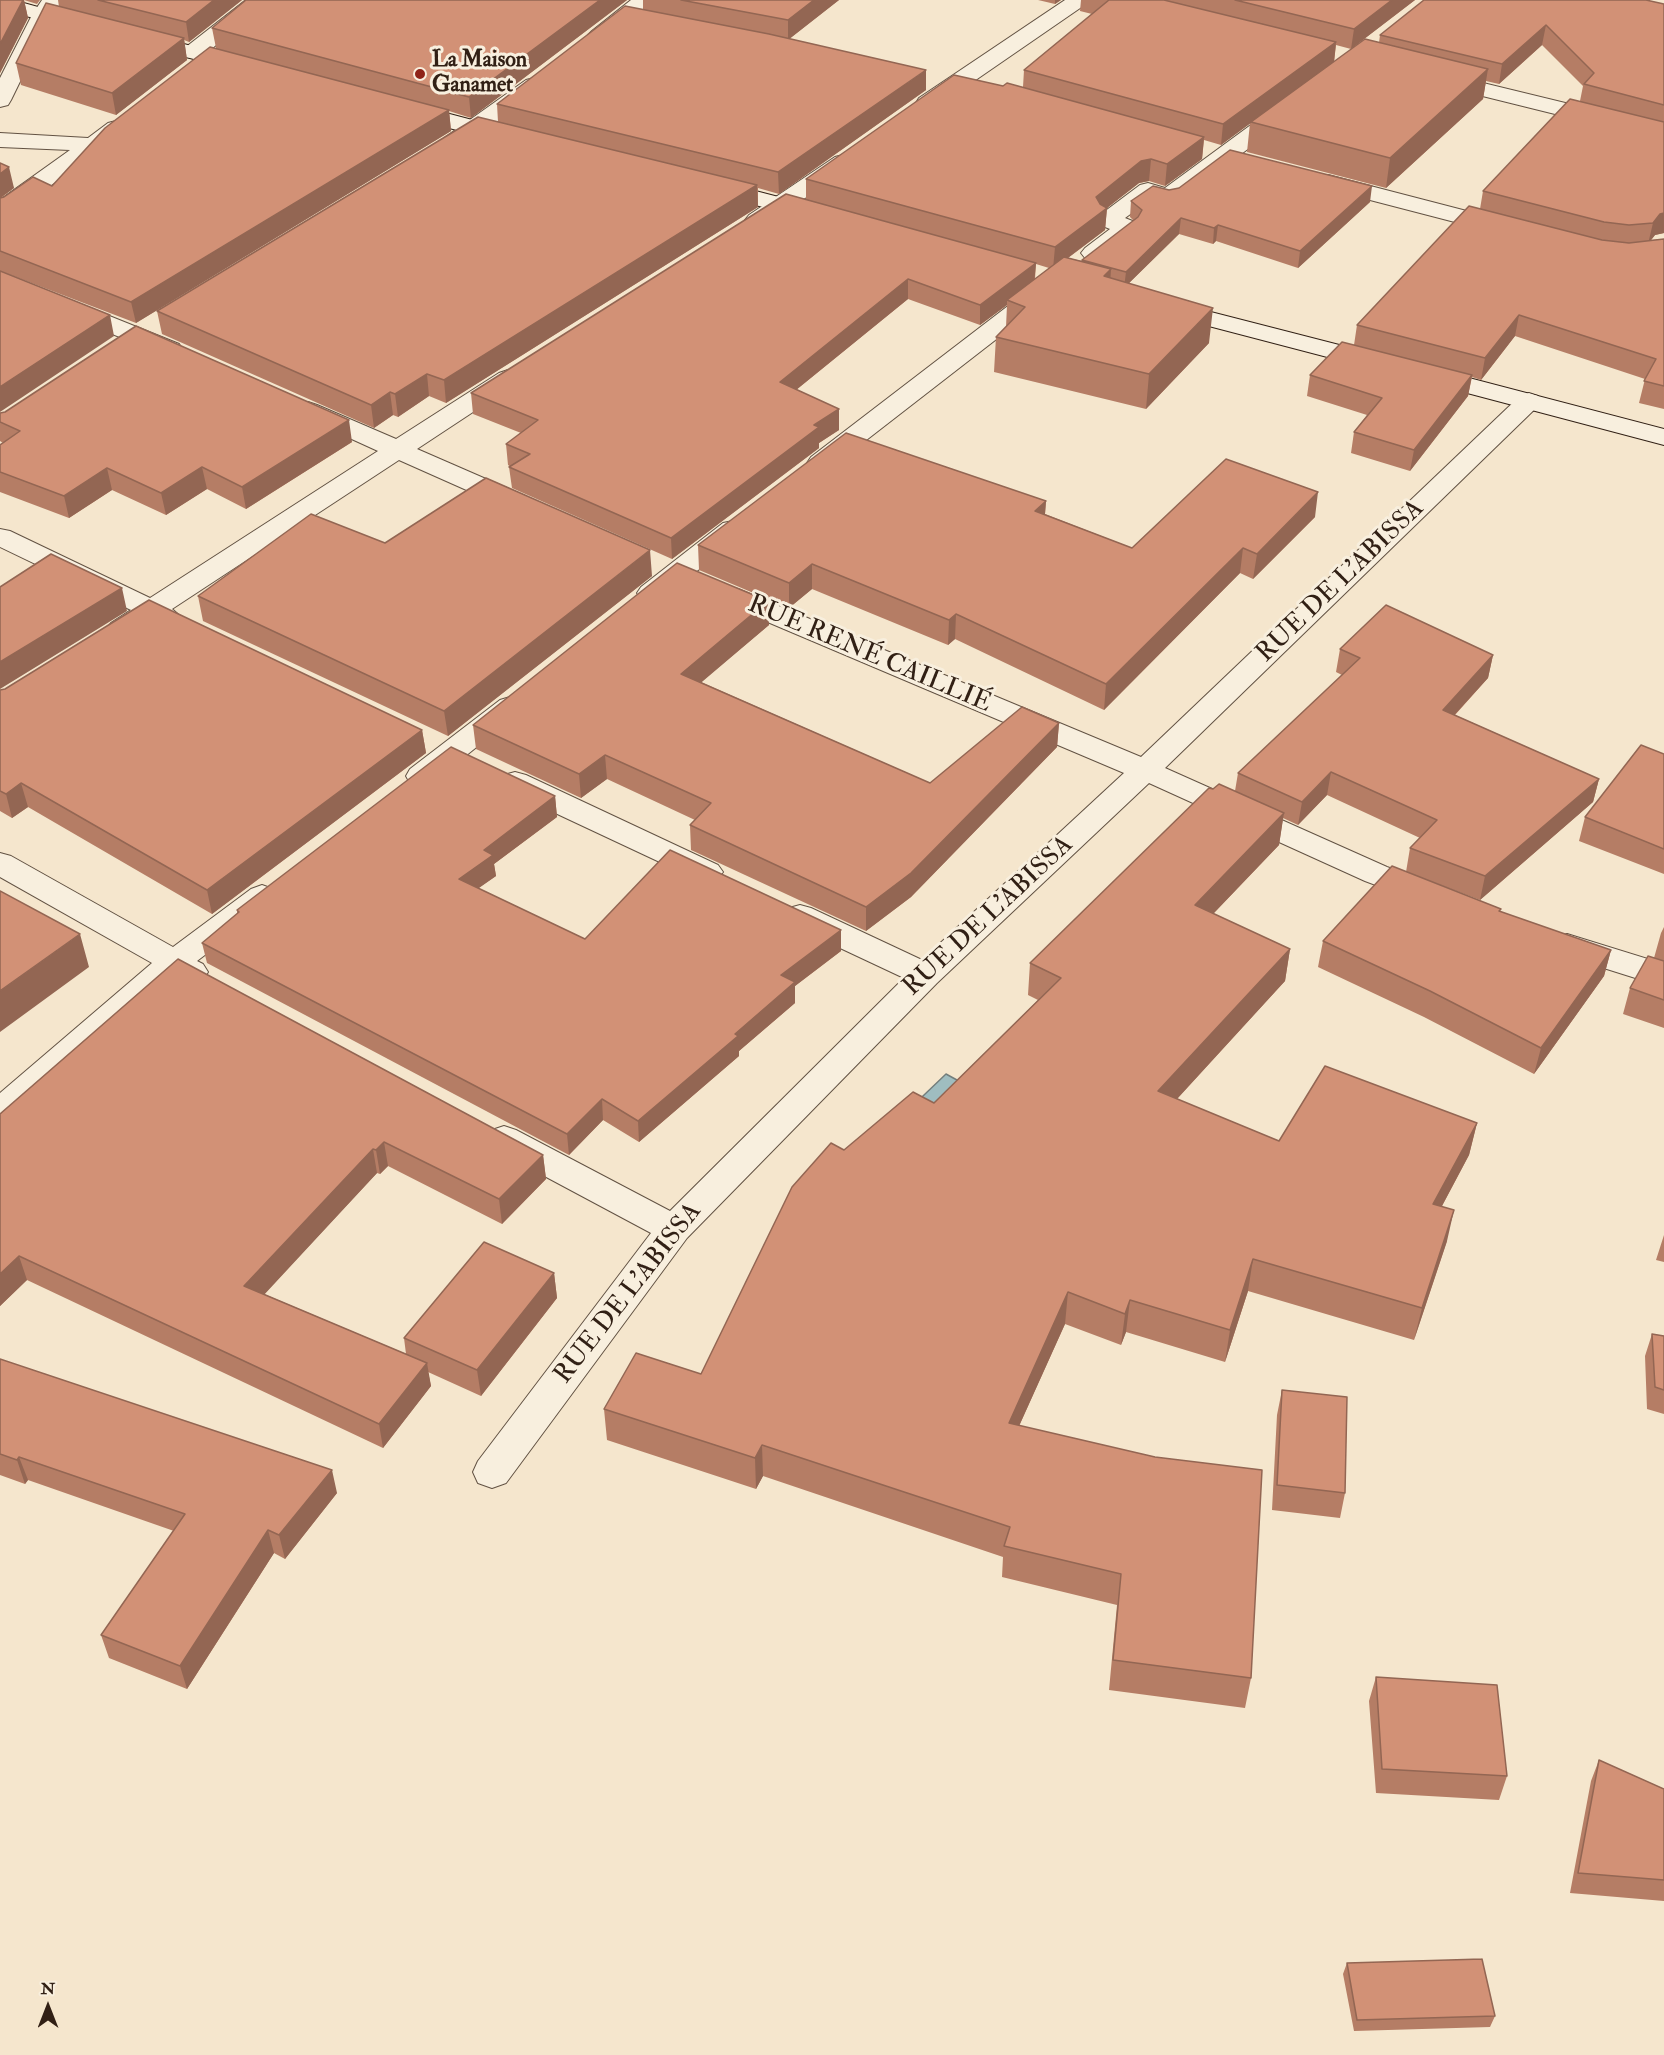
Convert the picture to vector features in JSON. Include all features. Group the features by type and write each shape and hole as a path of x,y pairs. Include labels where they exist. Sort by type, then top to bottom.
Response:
{"street":[{"path":"197,60 259,0"},
{"path":"909,116 957,81 1079,0"},
{"path":"0,3 48,7 115,33 197,60 264,72"},
{"path":"0,100 48,7"},
{"path":"586,45 622,17 645,11"},
{"path":"436,153 476,128 549,73"},
{"path":"1425,75 1664,134"},
{"path":"934,77 981,88"},
{"path":"797,480 1056,273 1127,227 1108,220 1148,190 1168,197 1300,100"},
{"path":"387,104 522,140"},
{"path":"0,211 133,115"},
{"path":"0,140 95,144"},
{"path":"1200,149 1246,161"},
{"path":"733,236 861,150"},
{"path":"1303,176 1519,232"},
{"path":"692,182 840,220"},
{"path":"0,279 192,359"},
{"path":"1149,303 1664,437"},
{"path":"105,639 525,367"},
{"path":"289,401 536,511"},
{"name":"RUE DE L'ABISSA","path":"492,1472 674,1230 926,975 1145,770 1528,401"},
{"path":"629,611 684,577 750,516"},
{"path":"0,537 195,630"},
{"name":"RUE RENÉ CAILLIÉ","path":"684,577 1145,770 1376,874 1450,902"},
{"path":"403,789 526,693"},
{"path":"419,737 732,884"},
{"path":"0,863 216,985"},
{"path":"0,1112 174,962 279,883"},
{"path":"775,904 926,975"},
{"path":"1545,939 1664,976"},
{"path":"476,1124 674,1230"}],"water":[{"path":"946,1074 977,1091 901,1117"}],"building":[{"path":"0,0 23,0 0,44"},
{"path":"98,0 214,0 186,22"},
{"path":"246,0 600,0 469,97 212,28"},
{"path":"681,0 814,0 788,20"},
{"path":"1109,0 1164,0 1336,42 1223,124 1024,70"},
{"path":"1235,0 1392,0 1354,29"},
{"path":"1424,0 1646,0 1664,4 1664,105 1584,84 1594,73 1546,25 1502,64 1380,35"},
{"path":"46,3 184,38 112,93 16,63"},
{"path":"625,6 769,34 926,70 778,172 497,104"},
{"path":"1365,39 1488,69 1390,158 1251,122"},
{"path":"210,47 449,110 131,302 0,251 0,198 33,177 52,186 105,128"},
{"path":"954,75 1003,86 1007,83 1204,137 1167,164 1151,159 1141,161 1096,197 1100,204 1107,208 1055,247 806,179"},
{"path":"1570,99 1664,122 1664,213 1660,214 1653,223 1629,225 1604,222 1483,191"},
{"path":"478,117 757,185 444,380 427,374 395,394 390,392 371,405 157,311"},
{"path":"1230,150 1372,186 1300,251 1218,225 1214,228 1181,218 1126,272 1082,260 1138,217 1142,210 1131,201 1153,186 1169,190 1179,188"},
{"path":"0,163 9,167 0,174"},
{"path":"786,194 1036,263 980,305 908,279 780,382 839,409 814,425 819,427 671,538 509,467 530,454 506,444 538,420 471,393"},
{"path":"1469,206 1602,240 1629,243 1664,239 1664,386 1644,381 1656,359 1519,315 1485,358 1357,325"},
{"path":"1064,257 1111,269 1104,276 1213,308 1149,374 996,337 1025,307 1007,300"},
{"path":"0,271 110,315 0,387"},
{"path":"136,326 349,420 242,487 202,467 161,493 107,468 64,496 0,472 0,445 20,431 0,422 0,413 5,412"},
{"path":"1342,342 1472,375 1414,450 1354,432 1382,398 1310,375"},
{"path":"846,433 1046,501 1035,511 1132,548 1226,459 1318,492 1257,554 1243,548 1106,684 956,614 949,620 812,564 789,583 698,545"},
{"path":"486,478 650,550 444,711 198,596 311,514 385,543"},
{"path":"51,554 122,588 0,662 0,587"},
{"path":"677,563 768,601 681,674 930,783 1022,707 1059,723 911,873 866,907 690,825 711,803 605,755 579,774 473,725"},
{"path":"149,600 422,730 207,890 21,783 6,794 0,791 0,690"},
{"path":"1386,605 1493,655 1443,710 1599,779 1485,876 1410,848 1437,820 1331,772 1302,802 1238,773 1360,658 1340,649"},
{"path":"1641,745 1664,754 1664,849 1585,817"},
{"path":"451,747 555,796 484,850 493,855 459,879 585,939 670,850 841,930 781,975 795,982 735,1034 738,1036 638,1121 602,1099 567,1134 202,943 239,912 237,910"},
{"path":"1219,784 1284,813 1195,905 1290,949 1158,1091 1279,1141 1325,1066 1477,1123 1433,1204 1454,1210 1422,1308 1253,1259 1230,1330 1130,1300 1125,1314 1068,1292 1009,1423 1155,1457 1262,1470 1251,1678 1113,1660 1121,1574 1004,1546 1010,1527 762,1445 755,1458 604,1409 636,1353 701,1374 792,1187 831,1143 844,1150 913,1092 934,1103 1061,978 1030,963 1209,788 1213,789"},
{"path":"1392,866 1501,909 1499,911 1611,950 1541,1048 1430,991 1323,941"},
{"path":"0,891 80,934 0,991"},
{"path":"1648,956 1664,961 1664,1000 1630,988"},
{"path":"178,959 543,1155 499,1199 384,1142 376,1150 373,1149 244,1286 427,1363 379,1424 19,1256 0,1274 0,1114"},
{"path":"484,1242 554,1273 477,1370 404,1338"},
{"path":"1652,1334 1664,1336 1664,1390 1655,1387"},
{"path":"0,1359 332,1470 279,1535 268,1530 180,1666 101,1635 185,1514 19,1457 17,1460 0,1454"},
{"path":"1282,1390 1347,1397 1345,1493 1277,1485"},
{"path":"1376,1677 1497,1685 1507,1776 1382,1769"},
{"path":"1599,1760 1664,1789 1664,1880 1578,1873"},
{"path":"1482,1959 1495,2016 1357,2020 1347,1963"}],"place":[{"name":"La Maison Ganamet","path":"420,74"}]}
